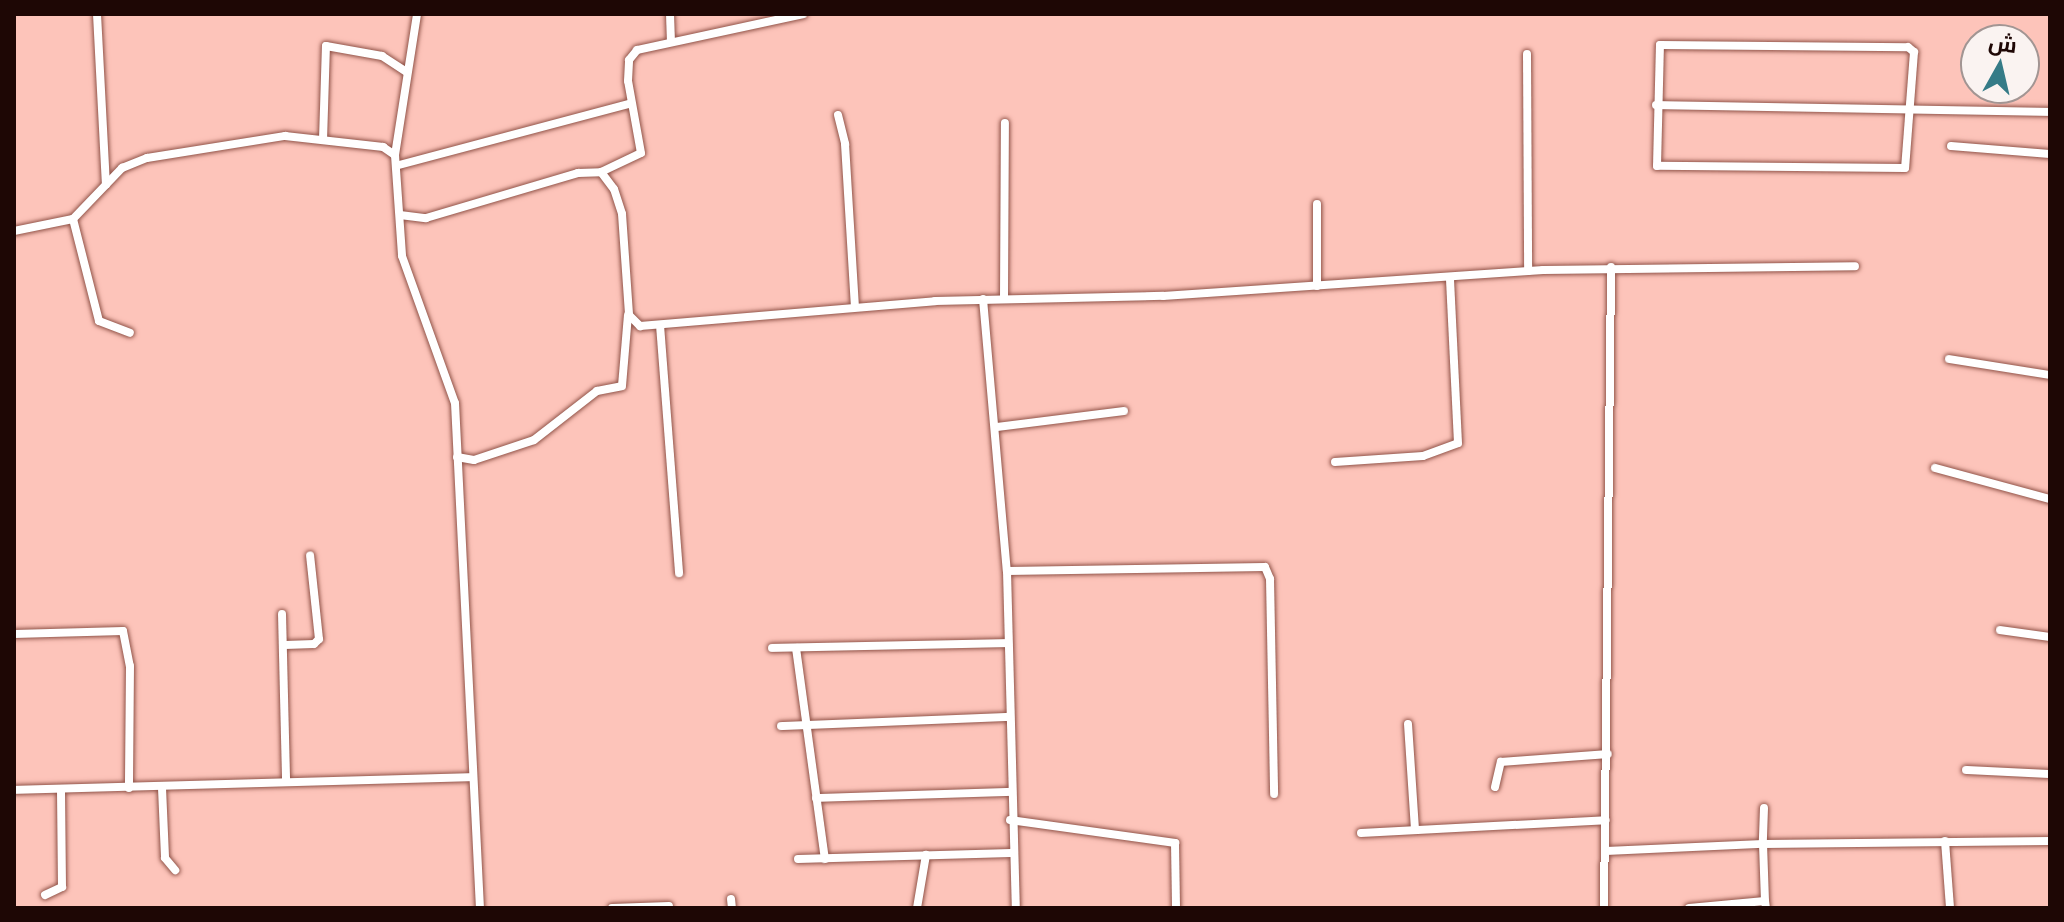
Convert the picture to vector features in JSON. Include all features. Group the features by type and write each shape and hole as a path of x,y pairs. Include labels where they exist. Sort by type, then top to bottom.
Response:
{"street":[{"path":"97,14 106,185"},
{"path":"417,14 395,155 399,165 402,256 455,403 480,908"},
{"path":"670,14 671,42"},
{"path":"400,215 426,218 578,173 601,172 640,155 629,104 632,54 671,42 803,14"},
{"path":"1660,45 1892,46 1914,52 1908,108 1903,171 1657,166 1656,105 1660,45"},
{"path":"323,140 326,46 382,56 407,72"},
{"path":"1527,54 1528,271"},
{"path":"399,165 629,104"},
{"path":"1656,105 2050,112"},
{"path":"838,115 845,144 855,307"},
{"path":"1004,298 1005,123"},
{"path":"14,231 73,219 122,168 147,158 264,138 323,140 383,147 395,155"},
{"path":"1951,146 2050,154"},
{"path":"457,457 474,460 534,440 597,391 622,386 629,315 625,231 614,189 601,172"},
{"path":"1317,204 1317,286"},
{"path":"73,219 99,321 130,333"},
{"path":"629,315 640,326 983,299 1317,286 1528,271 1611,267 1855,266"},
{"path":"1604,908 1611,267"},
{"path":"1335,462 1423,456 1458,443 1450,278"},
{"path":"983,299 997,427 1007,571 1010,820 1016,908"},
{"path":"660,325 679,573"},
{"path":"1949,359 2050,375"},
{"path":"997,427 1124,411"},
{"path":"1935,468 2050,499"},
{"path":"285,645 314,644 319,639 310,555"},
{"path":"1007,571 1265,567 1270,579 1274,794"},
{"path":"282,614 286,782"},
{"path":"2000,630 2050,637"},
{"path":"14,634 123,631 130,666 129,788"},
{"path":"772,648 1007,643"},
{"path":"796,648 825,859"},
{"path":"781,726 1008,717"},
{"path":"1408,724 1415,830"},
{"path":"1495,787 1501,762 1608,754"},
{"path":"1966,770 2050,774"},
{"path":"14,790 473,777"},
{"path":"162,788 165,858 175,870"},
{"path":"45,895 62,887 61,790"},
{"path":"816,798 1010,792"},
{"path":"1689,908 1766,905 1764,808"},
{"path":"1010,820 1175,843 1176,908"},
{"path":"1361,833 1606,820"},
{"path":"1945,841 1950,908"},
{"path":"1606,851 1763,844 2050,841"},
{"path":"798,859 1011,853"},
{"path":"917,908 926,855"},
{"path":"612,908 669,906"}]}
